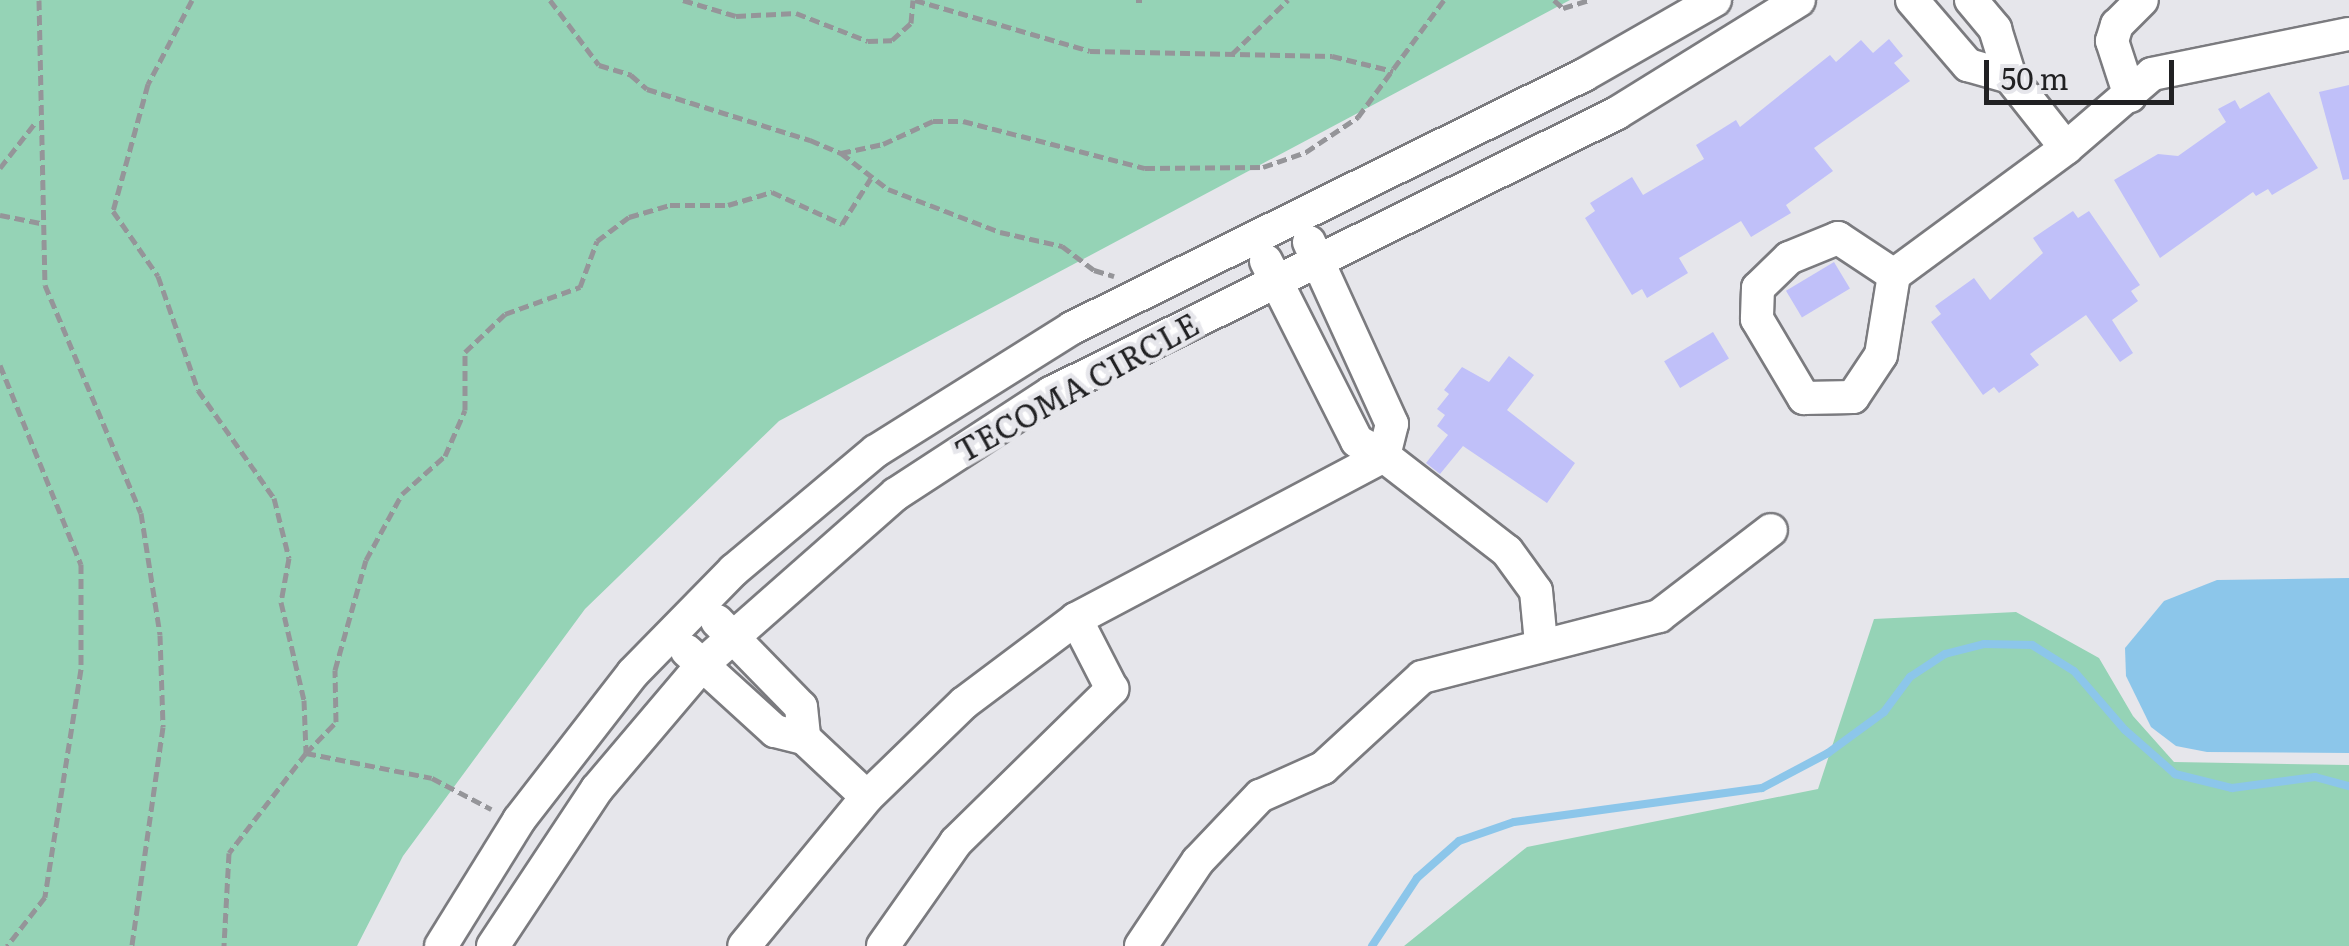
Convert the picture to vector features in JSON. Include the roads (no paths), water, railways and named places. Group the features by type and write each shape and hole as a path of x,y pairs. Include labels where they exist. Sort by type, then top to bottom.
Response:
{"street":[{"name":"TECOMA CIRCLE","path":"441,946 528,807 668,635 801,508 912,424 1072,328 1584,75 1716,0"},
{"name":"TECOMA CIRCLE","path":"494,946 597,789 702,664 858,522 1011,416 1276,279 1617,113 1698,68 1798,0"},
{"path":"1972,0 1995,28 2010,76 2066,148"},
{"path":"2130,96 2112,41 2117,25 2142,0"},
{"path":"1922,4 1968,65 2010,76"},
{"path":"1894,274 1838,238 1789,258 1758,288 1756,320 1804,398 1853,397 1871,379 1881,355 1894,274 2066,148 2152,74 2349,34"},
{"path":"744,946 867,797 964,703 1076,619 1384,456 1392,424 1300,218"},
{"path":"1254,240 1357,441 1384,456 1507,551 1536,591 1541,644"},
{"path":"1142,946 1198,862 1260,796 1324,768 1422,677 1659,616 1771,530"},
{"path":"700,603 801,707 804,738"},
{"path":"883,946 956,842 1112,689 1076,619"},
{"path":"668,635 775,730 804,738 867,797"}],"water":[{"path":"2349,578 2349,753 2207,752 2176,746 2151,727 2126,676 2125,648 2164,601 2217,580"}],"waterway":[{"path":"1372,946 1417,878 1459,841 1514,822 1762,788 1828,753 1884,712 1910,677 1945,654 1984,644 2032,645 2074,671 2125,730 2175,774 2232,788 2315,777 2349,786"}]}
